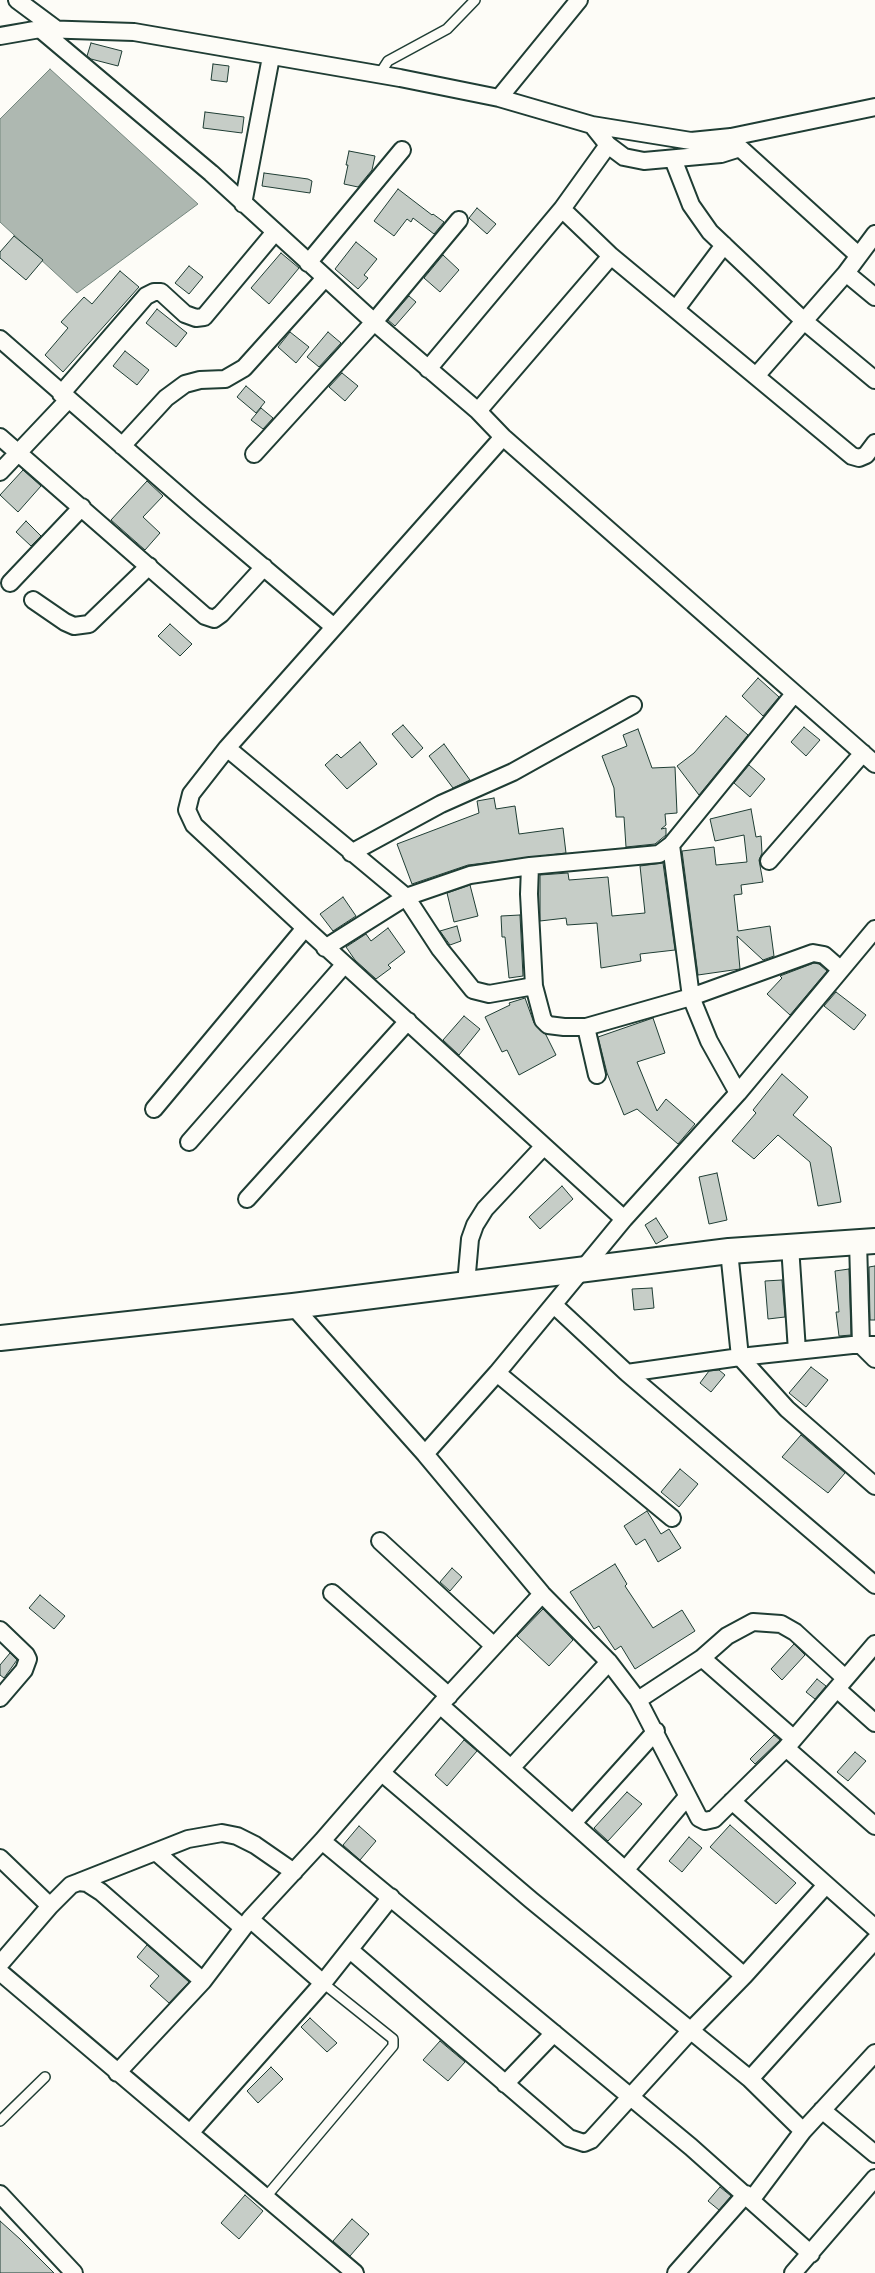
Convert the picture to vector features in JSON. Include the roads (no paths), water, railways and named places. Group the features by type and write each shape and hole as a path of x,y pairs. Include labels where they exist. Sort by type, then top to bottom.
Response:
{"street":[{"path":"17,0 374,322 478,411 503,437 869,759 769,861"},
{"path":"499,98 579,0"},
{"path":"0,36 48,29 134,32 499,98 592,125 691,141 736,142 875,107"},
{"path":"243,204 271,56"},
{"path":"592,125 608,146 616,153 632,160 673,159 721,154 736,142"},
{"path":"736,142 858,255"},
{"path":"428,369 562,209 608,146"},
{"path":"308,263 402,150"},
{"path":"673,159 691,205 700,219 724,245 804,322 875,380"},
{"path":"562,209 611,256 852,456 859,458 866,455 875,443"},
{"path":"254,454 374,322 458,220"},
{"path":"0,472 65,397 146,296 154,292 161,292 185,314 196,318 204,317 275,232"},
{"path":"756,376 846,273 875,234"},
{"path":"676,309 724,245"},
{"path":"478,411 611,256"},
{"path":"846,273 875,297"},
{"path":"122,446 166,398 185,384 200,380 226,380 244,368 325,278"},
{"path":"2,344 334,626"},
{"path":"0,437 205,616 214,619 221,614 264,567"},
{"path":"503,437 227,748 191,794 187,810 194,825 344,965 408,1021 624,1219"},
{"path":"10,583 82,507"},
{"path":"33,600 64,622 74,626 89,624 149,566"},
{"path":"326,948 406,897 470,875 530,866 652,856 665,851 794,694"},
{"path":"351,853 441,804 513,772 633,705"},
{"path":"227,748 406,897 440,949 473,990 489,994 534,986"},
{"path":"670,845 691,997 709,1041 738,1093"},
{"path":"530,866 529,894 534,986 540,1013 548,1025 564,1028 586,1027 691,997 813,953 824,956 840,969"},
{"path":"154,1108 305,928"},
{"path":"425,1454 497,1373 624,1219 738,1093 875,929"},
{"path":"189,1142 344,965"},
{"path":"247,1198 408,1021"},
{"path":"586,1027 597,1075"},
{"path":"466,1284 470,1239 474,1225 485,1209 544,1146"},
{"path":"0,1338 292,1306 729,1250 866,1241 868,1345 875,1359"},
{"path":"790,1246 797,1351"},
{"path":"729,1250 740,1357 786,1409 875,1486"},
{"path":"554,1305 627,1373 875,1585"},
{"path":"292,1306 425,1454 542,1594 610,1662 638,1700 656,1731 699,1818 705,1822 714,1819 789,1743 875,1644"},
{"path":"627,1373 740,1357 868,1345"},
{"path":"497,1373 672,1518"},
{"path":"380,1540 494,1646"},
{"path":"332,1594 512,1767 744,1976"},
{"path":"117,2073 203,1981 247,1924 382,1773 444,1700 542,1594"},
{"path":"638,1700 702,1658 726,1636 742,1627 753,1622 781,1624 795,1632 875,1723"},
{"path":"0,1630 28,1659 24,1670 0,1698"},
{"path":"702,1658 875,1826"},
{"path":"512,1767 610,1662"},
{"path":"574,1822 656,1731"},
{"path":"382,1773 531,1900 692,2029 750,2079 803,2131"},
{"path":"626,1869 687,1796"},
{"path":"732,1801 875,1928"},
{"path":"0,1964 50,1906 71,1885 188,1839 222,1832 237,1836 255,1845 294,1872"},
{"path":"322,1841 749,2197 811,2254"},
{"path":"156,1852 323,1983"},
{"path":"0,1858 50,1906"},
{"path":"79,1882 87,1883 101,1892 203,1981"},
{"path":"350,1950 569,2138 584,2142 591,2140 629,2096 744,1976 826,1885"},
{"path":"190,2133 323,1983 391,1897"},
{"path":"750,2079 875,1940"},
{"path":"0,1972 117,2073 356,2273"},
{"path":"505,2084 554,2033"},
{"path":"676,2273 749,2197 803,2131 875,2053"},
{"path":"822,2110 875,2154"},
{"path":"792,2273 811,2254 875,2178"},
{"path":"0,2194 65,2270"}],"lane":[{"path":"379,75 388,61 436,36 461,16 475,0"},
{"path":"265,2198 393,2046 393,2039 323,1983"},
{"path":"0,2121 45,2078"}]}
